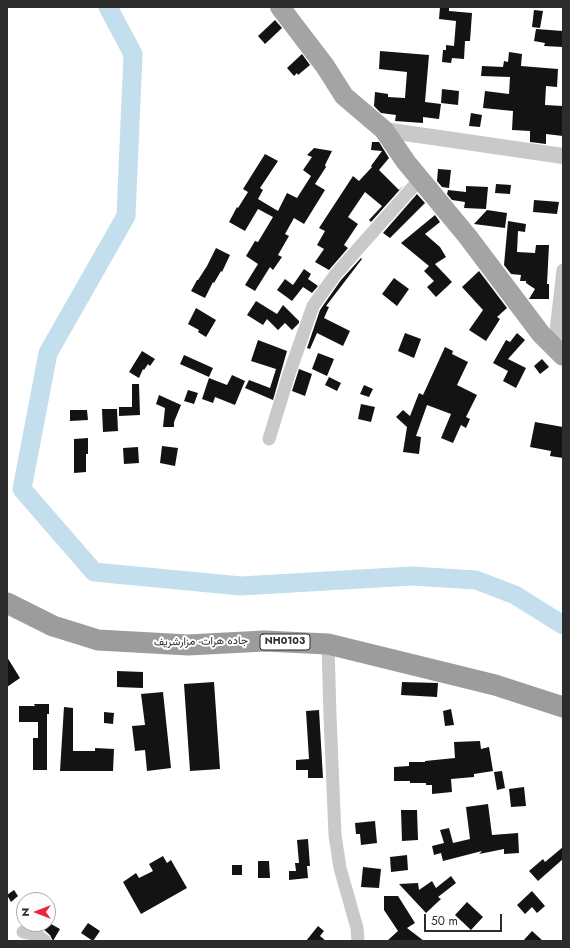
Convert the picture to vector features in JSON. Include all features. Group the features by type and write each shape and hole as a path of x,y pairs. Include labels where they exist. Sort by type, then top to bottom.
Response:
{"highway":[{"name":"جاده هرات- مزارشریف","path":"7,604 53,626 98,640 188,645 264,641 328,644 495,685 563,707"}],"main road":[{"path":"280,7 325,66 344,96 389,137 406,162 468,237 541,334 558,352"}],"street":[{"path":"389,137 563,156"},
{"path":"269,439 289,374 313,306 335,275 356,250 420,179"},
{"path":"558,352 563,270"},
{"path":"328,644 335,835 340,868 357,928 358,941"},
{"path":"23,932 37,935 45,941"}],"building":[{"path":"440,7 449,7 449,11 472,13 470,41 465,41 464,59 452,58 451,63 442,62 443,50 446,50 446,45 454,46 456,21 439,19"},
{"path":"534,10 543,11 540,28 532,27"},
{"path":"275,20 282,28 265,44 258,36"},
{"path":"536,29 563,31 563,47 544,46 545,43 534,41"},
{"path":"380,51 429,55 425,102 441,104 439,119 423,117 423,123 395,121 396,115 381,113 374,106 375,92 388,94 388,97 405,98 407,72 379,69"},
{"path":"509,52 522,54 521,66 558,69 557,87 546,86 545,105 563,106 563,136 546,134 546,144 530,142 530,131 512,130 513,111 483,108 485,91 509,94 510,77 481,76 482,66 503,67 504,61 508,62"},
{"path":"302,54 310,65 298,75 297,73 294,76 287,68"},
{"path":"442,89 459,91 458,105 441,103"},
{"path":"471,113 482,115 480,127 469,126"},
{"path":"372,142 379,142 389,158 379,170 399,190 404,185 371,222 369,220 382,206 365,192 348,217 358,224 344,245 348,248 329,270 315,262 324,249 317,245 325,231 319,228 353,176 359,181 372,167 371,166 382,151 371,150"},
{"path":"314,148 332,151 325,165 326,167 315,184 325,190 304,224 294,218 285,234 289,236 278,255 282,257 273,270 270,267 255,291 245,285 258,264 246,256 255,241 258,242 273,217 258,209 245,231 229,222 237,207 238,208 248,192 243,189 265,154 278,161 260,188 263,190 258,199 278,211 287,193 297,198 311,176 303,170 312,157 307,155"},
{"path":"438,169 451,170 449,188 442,187 437,181"},
{"path":"496,184 511,185 510,194 495,193"},
{"path":"466,186 488,187 486,209 464,208 465,202 452,200 447,194 448,190 466,192"},
{"path":"417,194 425,203 390,238 383,233"},
{"path":"534,200 559,202 557,214 533,212"},
{"path":"487,210 507,213 505,228 474,224"},
{"path":"435,215 440,222 425,234 440,247 446,257 435,264 452,282 436,297 427,287 434,281 424,271 429,266 401,243"},
{"path":"508,221 526,224 525,232 518,231 517,252 535,253 536,245 549,245 547,284 549,284 549,299 529,299 535,289 526,283 526,281 520,281 521,275 511,274 504,265"},
{"path":"216,248 230,255 222,272 221,271 214,283 213,282 205,298 191,291 207,266"},
{"path":"361,258 362,259 326,306 329,307 324,318 350,331 343,346 317,333 310,349 307,348 320,310 341,280"},
{"path":"304,269 311,274 308,279 318,286 312,293 303,287 292,301 277,290 285,279 293,285"},
{"path":"479,271 507,308 497,317 500,319 486,341 469,330 483,310 462,287"},
{"path":"394,278 409,289 397,306 382,294"},
{"path":"256,301 277,314 283,305 299,321 299,323 292,330 285,323 278,330 267,319 263,325 247,315"},
{"path":"196,308 216,320 206,337 198,332 199,330 188,324"},
{"path":"405,333 421,339 414,358 398,351"},
{"path":"517,333 525,340 508,359 526,368 516,388 503,381 508,371 493,363 506,340 510,342"},
{"path":"258,340 287,351 273,400 245,388 249,380 270,388 276,369 251,361"},
{"path":"445,347 453,351 452,354 468,362 457,385 477,395 466,417 470,419 466,428 461,425 453,443 441,438 451,414 427,405 416,436 421,437 419,454 403,452 407,427 396,417 403,410 410,416 419,393 423,395"},
{"path":"142,351 155,359 150,366 148,364 144,370 143,369 139,378 129,372"},
{"path":"318,353 334,359 327,376 312,369"},
{"path":"184,355 213,368 209,377 180,364"},
{"path":"542,359 549,367 540,374 534,366"},
{"path":"299,369 312,374 305,396 292,391"},
{"path":"232,375 245,381 235,405 215,397 213,403 202,399 209,378 227,385"},
{"path":"329,377 341,383 337,391 325,385"},
{"path":"132,384 139,384 140,415 119,416 119,407 132,407"},
{"path":"364,385 373,389 369,397 360,394"},
{"path":"188,390 198,393 194,404 184,401"},
{"path":"159,395 181,405 174,422 174,427 163,427 165,408 156,404"},
{"path":"361,404 375,407 371,422 358,419"},
{"path":"102,409 117,409 118,431 103,432"},
{"path":"70,410 87,410 88,420 70,421"},
{"path":"535,422 563,427 563,458 550,456 551,451 530,447"},
{"path":"88,438 86,472 74,473 74,439"},
{"path":"162,446 178,448 175,466 160,463"},
{"path":"138,447 139,463 124,464 123,448"},
{"path":"7,657 20,678 7,687"},
{"path":"117,671 143,672 143,688 117,687"},
{"path":"214,682 220,769 190,771 184,684"},
{"path":"402,682 438,683 437,697 401,695"},
{"path":"163,692 171,768 147,771 145,750 135,751 132,726 145,725 141,694"},
{"path":"34,704 49,704 49,714 47,714 47,770 33,770 33,738 38,738 38,722 19,722 19,706 35,706"},
{"path":"64,707 73,708 73,751 95,751 95,748 114,749 113,771 60,771"},
{"path":"451,709 454,725 445,726 443,711"},
{"path":"319,710 323,778 308,778 308,770 296,770 296,760 309,759 306,711"},
{"path":"104,712 114,713 113,724 104,723"},
{"path":"480,741 481,749 489,747 493,771 474,774 474,777 451,779 452,792 432,794 432,785 426,785 426,783 410,783 410,781 394,781 394,767 409,766 409,762 425,762 455,758 454,742"},
{"path":"502,771 505,788 497,790 494,772"},
{"path":"524,787 526,806 511,807 509,789"},
{"path":"488,804 492,835 518,833 519,853 504,854 504,849 479,854 482,851 443,861 441,853 434,855 432,846 444,843 440,830 449,828 453,843 470,839 466,807"},
{"path":"401,810 417,810 418,840 402,841"},
{"path":"375,821 377,843 361,845 360,834 356,834 355,823"},
{"path":"308,839 310,866 307,866 308,878 289,880 289,871 296,871 295,863 299,863 297,840"},
{"path":"563,847 563,859 538,881 529,871 543,859 545,862"},
{"path":"407,855 408,870 391,872 390,857"},
{"path":"163,856 167,863 171,860 187,888 141,914 123,882 136,873 139,878 153,871 149,864"},
{"path":"258,861 269,861 270,878 258,878"},
{"path":"232,865 242,865 242,875 232,875"},
{"path":"363,867 381,869 379,888 361,887"},
{"path":"451,876 456,883 438,897 441,899 426,913 399,884 418,883 419,890 432,881 436,888"},
{"path":"14,890 16,898 11,902 7,895"},
{"path":"532,891 545,906 537,913 532,907 525,914 517,905"},
{"path":"384,896 398,896 415,923 407,928 424,941 387,941 398,931 384,910"},
{"path":"467,902 483,917 471,930 455,915"},
{"path":"88,923 100,931 93,941 81,933"},
{"path":"318,926 324,931 320,936 326,941 306,941"},
{"path":"56,927 60,929 53,941 47,932 56,932"},
{"path":"532,931 543,941 523,941"}],"waterway":[{"path":"108,7 133,54 126,216 48,353 22,489 94,572 241,586 412,576 476,580 515,595 563,625"}]}
